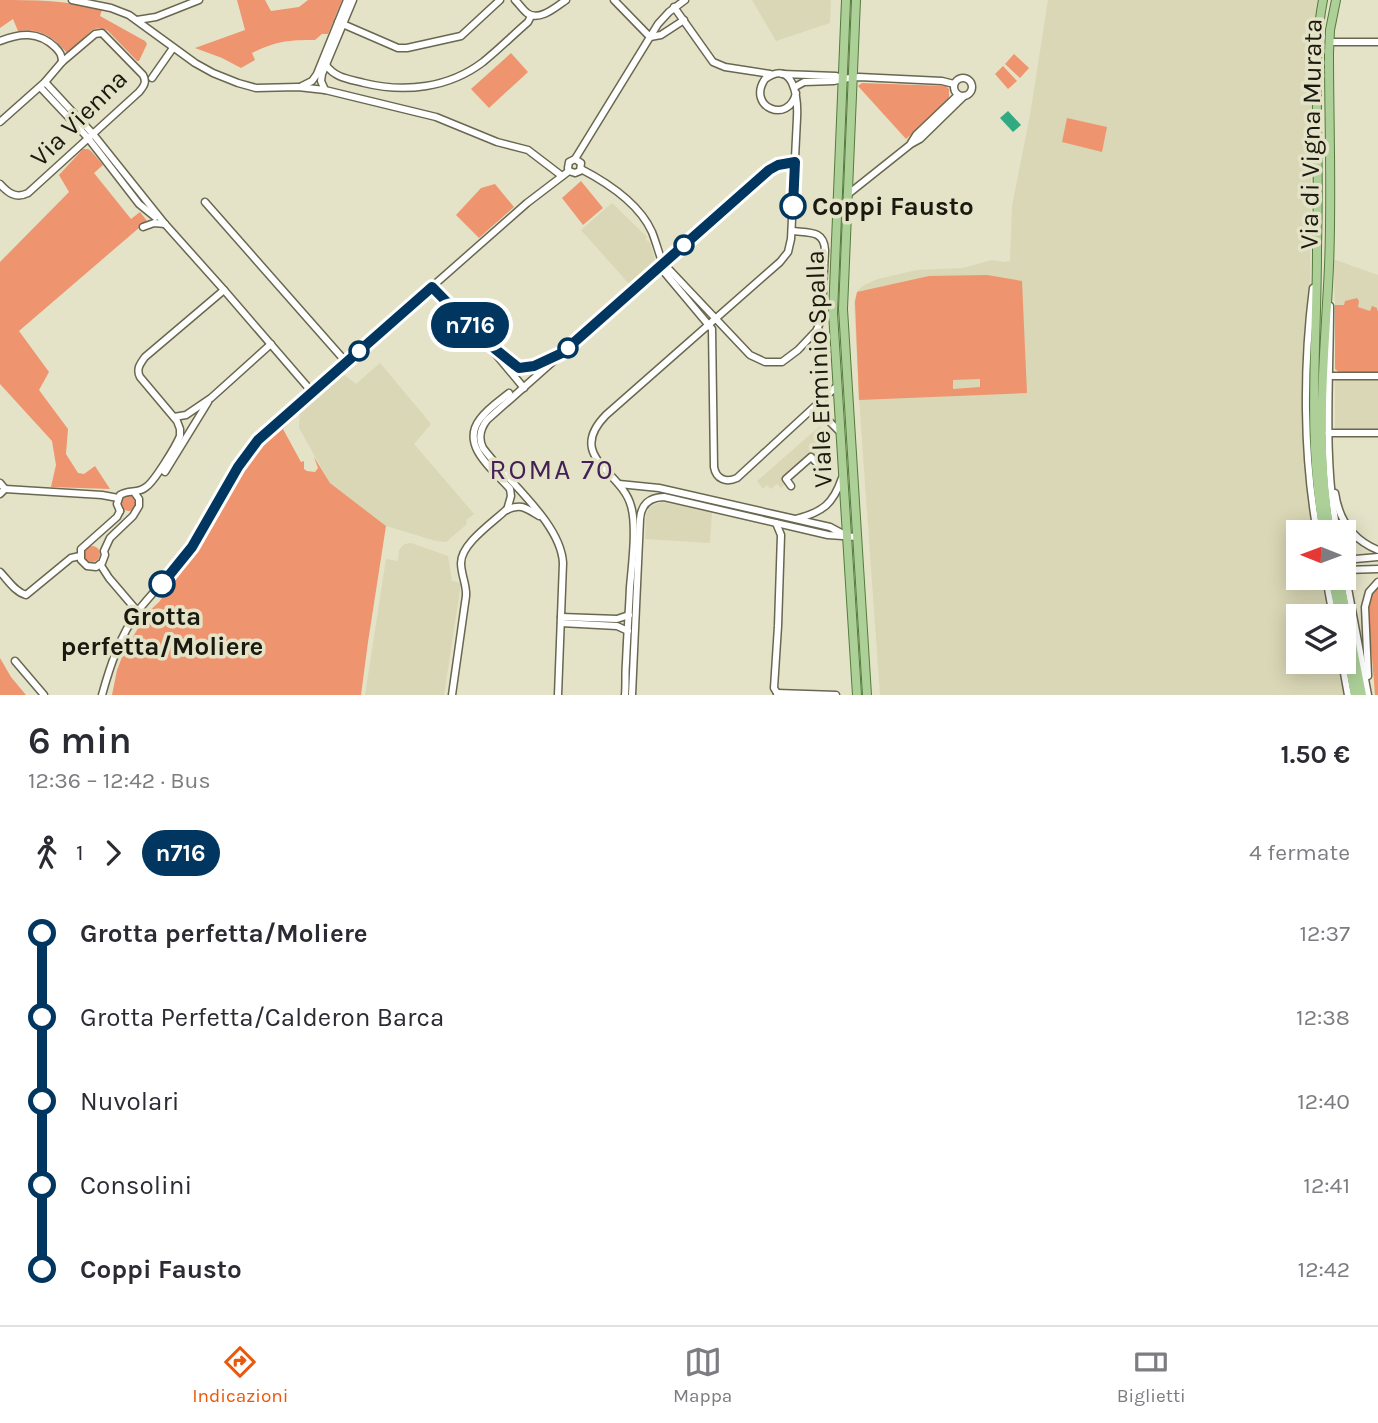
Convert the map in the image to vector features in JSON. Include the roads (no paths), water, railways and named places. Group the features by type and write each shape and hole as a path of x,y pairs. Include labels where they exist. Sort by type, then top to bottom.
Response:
{"main road":[{"name":"Viale Erminio Spalla","path":"846,0 843,309 857,537 863,694"},
{"name":"Viale Erminio Spalla","path":"847,78 856,0"},
{"name":"Via di Vigna Murata","path":"1322,520 1316,480 1314,435 1317,57 1323,0"},
{"name":"Via di Vigna Murata","path":"1328,520 1322,479 1322,364 1329,269 1329,41 1336,0"},
{"name":"Viale Erminio Spalla","path":"843,201 832,303 848,559 863,694"},
{"path":"1341,590 1362,695"},
{"path":"1351,674 1355,695"}],"street":[{"path":"72,0 111,8 137,20 173,48 213,73 245,85 325,90 436,117 497,142 528,150 562,176"},
{"path":"137,20 156,17 199,0"},
{"path":"299,87 315,77 334,38 347,0"},
{"path":"340,23 353,0"},
{"path":"340,23 398,48 407,48 461,36 500,0"},
{"path":"514,0 531,16"},
{"path":"531,16 549,12 566,0"},
{"path":"614,0 650,37"},
{"path":"569,171 569,162 575,159 662,19 685,0"},
{"path":"674,7 713,62 722,66 772,75 942,81 954,84"},
{"path":"326,65 333,74 374,85 407,88 433,85 459,76 479,64 528,22 531,16"},
{"path":"650,37 664,34 684,20"},
{"name":"Via Vienna","path":"0,184 15,195 28,193 144,86 143,75 103,33 95,34 62,62"},
{"path":"0,40 30,34 51,44 62,57 62,62 42,84 0,122"},
{"path":"325,90 321,77 334,38"},
{"path":"1329,41 1378,41"},
{"path":"152,78 173,48"},
{"path":"748,70 756,78 764,104 772,109 788,111 793,116 796,135"},
{"path":"632,695 638,582 634,567 632,509 619,484 593,453 592,439 597,425 653,373 711,328 716,319 783,258 790,246 797,107 795,90 790,79 781,74"},
{"path":"760,87 765,79 772,75"},
{"path":"843,201 911,144 916,135 961,96 971,92 971,81 962,77 954,84 955,91 961,96"},
{"path":"780,110 791,104 795,90 804,82 847,78"},
{"path":"42,84 90,136 139,204 165,224 312,392"},
{"path":"575,159 581,163 581,169"},
{"path":"506,510 511,494 507,482 480,440 484,424 769,170 778,165 795,162"},
{"path":"569,171 575,173 581,169"},
{"path":"581,169 624,196 636,209 651,230 662,265 711,328 714,467 718,476 726,481 737,478 837,386"},
{"path":"102,695 117,649 138,612 192,547 248,451 527,203 569,171"},
{"path":"205,202 346,362"},
{"path":"143,227 154,223 165,224"},
{"path":"662,265 749,354 768,363 785,361 800,349 818,326 822,310 824,243 817,234 792,231"},
{"name":"Via di Vigna Murata","path":"1315,520 1308,467 1307,363 1317,265"},
{"name":"Via di Vigna Murata","path":"1329,269 1331,307 1328,452 1335,520"},
{"path":"432,287 484,340 524,388"},
{"path":"165,472 180,436 179,425 141,379 138,367 145,357 224,290"},
{"path":"818,326 821,342"},
{"path":"484,340 519,368 534,366 562,353"},
{"path":"174,417 186,415 211,398 271,344"},
{"path":"503,407 512,375"},
{"path":"1330,376 1378,376"},
{"path":"509,393 480,419 473,438 479,454 554,531 562,553 558,695"},
{"path":"135,512 120,511 118,498 127,491 134,492 148,486 169,461 211,398"},
{"path":"815,407 840,432"},
{"path":"1328,433 1378,433"},
{"path":"1328,452 1337,503 1343,520 1356,537 1378,550"},
{"path":"786,483 814,458"},
{"path":"794,519 824,508 835,495 842,476"},
{"path":"0,482 3,491 118,498"},
{"path":"619,484 654,487 712,504 830,527 847,536"},
{"path":"120,511 82,550 80,556 87,566 96,567 100,564 112,536 133,516 140,502 134,492"},
{"path":"625,695 629,615 641,512 648,502 660,497 682,497"},
{"path":"712,504 828,535 857,537"},
{"path":"452,695 467,592 461,566 466,548 506,510 514,506 522,507 544,519"},
{"path":"776,523 781,535 775,694 836,695"},
{"path":"88,543 96,543 104,551"},
{"path":"0,572 26,595 71,558 80,556"},
{"path":"1356,559 1376,557 1377,569 1356,569"},
{"path":"848,559 858,558"},
{"path":"100,564 138,612"},
{"path":"1369,695 1364,607 1369,592 1378,582"},
{"path":"1348,590 1369,695"},
{"path":"561,620 617,619 629,615"},
{"path":"561,620 617,626 628,631"},
{"path":"15,661 44,695"},
{"path":"625,667 634,668"},
{"path":"1344,674 1348,695"}],"place":[{"name":"Coppi Fausto","path":"793,206"},
{"name":"Grotta perfetta/Moliere","path":"162,584"}],"district":[{"name":"ROMA 70","path":"552,469"}]}
